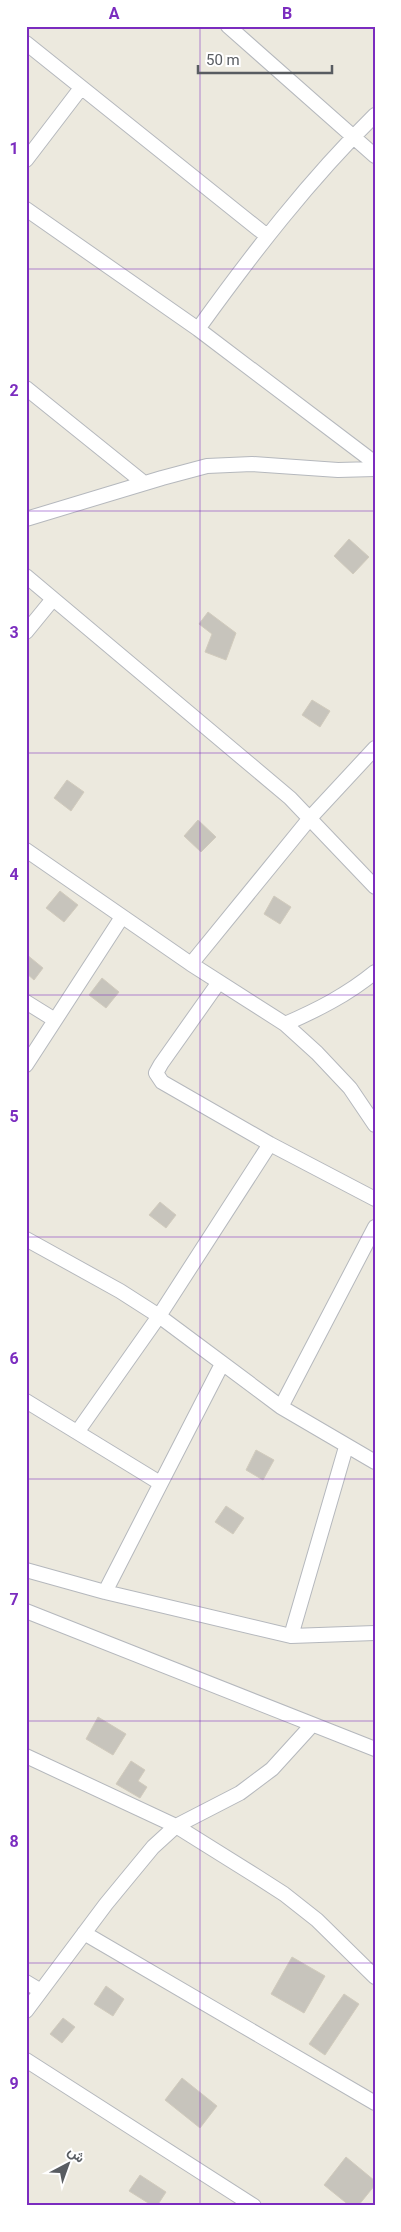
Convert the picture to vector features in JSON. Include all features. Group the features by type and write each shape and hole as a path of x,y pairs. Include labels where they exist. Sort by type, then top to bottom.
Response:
{"street":[{"path":"228,26 375,156"},
{"path":"26,43 267,236"},
{"path":"26,160 81,88"},
{"path":"198,329 267,236 353,137 375,116"},
{"path":"26,209 198,329 375,464"},
{"path":"26,388 144,483"},
{"path":"26,519 207,466 252,464 338,470 375,469"},
{"path":"26,576 310,818 375,887"},
{"path":"26,632 53,599"},
{"path":"190,964 310,818 375,748"},
{"path":"26,850 190,964 285,1024 318,1053 350,1088 375,1125"},
{"path":"26,1065 122,917"},
{"path":"285,1024 327,1006 348,993 375,972"},
{"path":"219,982 161,1064 156,1073 162,1082 270,1144 375,1199"},
{"path":"26,1002 55,1020"},
{"path":"78,1431 159,1316 270,1144"},
{"path":"281,1407 375,1227"},
{"path":"26,1239 120,1291 159,1316 281,1407 375,1462"},
{"path":"105,1592 222,1364"},
{"path":"26,1401 78,1431 160,1484"},
{"path":"292,1636 346,1446"},
{"path":"26,1570 105,1592 292,1636 375,1633"},
{"path":"26,1611 375,1749"},
{"path":"26,2011 84,1933 153,1847 176,1826 240,1793 272,1769 312,1725"},
{"path":"26,1756 176,1826 284,1894 318,1920 375,1977"},
{"path":"84,1933 375,2103"},
{"path":"26,1982 41,1991"},
{"path":"26,2060 254,2206"}],"building":[{"path":"349,539 369,557 353,574 334,556"},
{"path":"208,612 236,633 226,660 205,652 212,634 199,624"},
{"path":"312,700 330,711 320,727 302,715"},
{"path":"67,780 84,792 71,811 54,798"},
{"path":"198,820 216,837 201,852 184,836"},
{"path":"60,891 78,905 64,922 46,908"},
{"path":"274,896 291,907 280,924 264,914"},
{"path":"26,954 43,968 34,980 26,973"},
{"path":"102,978 119,992 106,1008 89,995"},
{"path":"160,1202 176,1215 166,1228 149,1215"},
{"path":"256,1450 274,1460 263,1480 246,1470"},
{"path":"226,1506 244,1518 233,1534 215,1522"},
{"path":"98,1717 126,1734 113,1755 86,1739"},
{"path":"131,1761 145,1770 138,1781 147,1787 140,1798 116,1784"},
{"path":"292,1957 325,1976 304,2013 271,1994"},
{"path":"106,1986 124,1999 113,2016 94,2004"},
{"path":"344,1994 359,2004 325,2055 309,2044"},
{"path":"63,2018 75,2027 62,2043 50,2034"},
{"path":"182,2078 217,2106 200,2128 165,2100"},
{"path":"346,2157 375,2181 375,2185 358,2206 350,2206 324,2185"},
{"path":"140,2175 166,2192 157,2206 153,2206 129,2191"}]}
